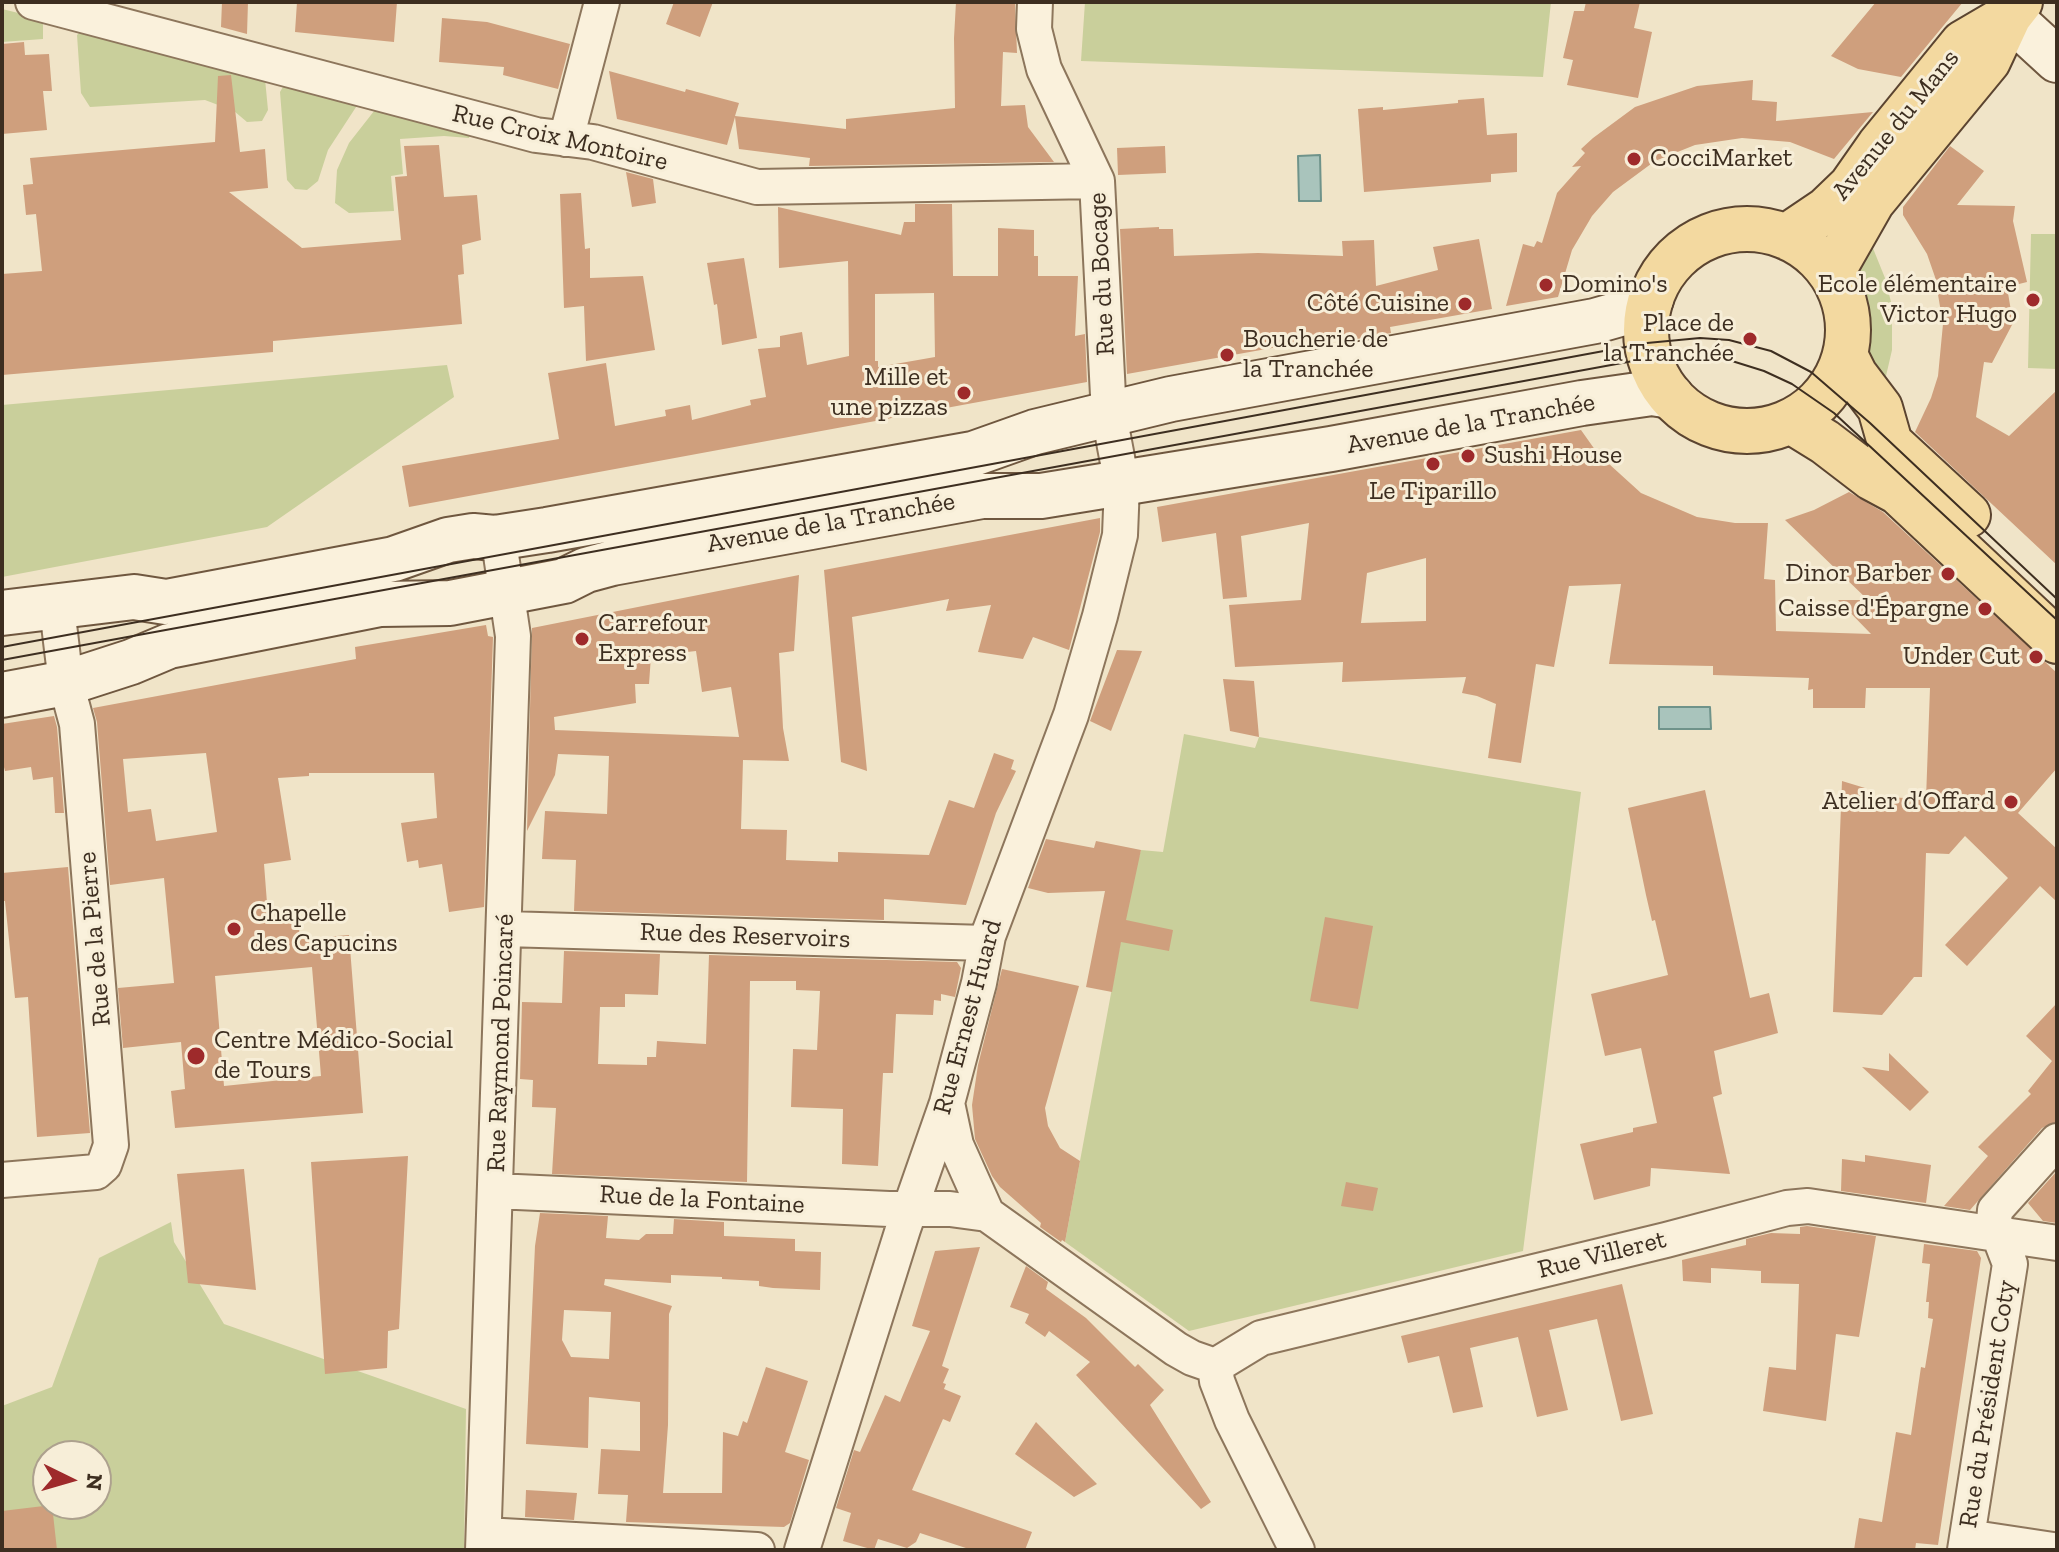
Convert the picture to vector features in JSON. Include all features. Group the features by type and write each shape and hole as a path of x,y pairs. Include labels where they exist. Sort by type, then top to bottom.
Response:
{"main road":[{"path":"2014,9 2057,60"},
{"name":"Avenue du Mans","path":"1786,237 1826,210 1851,186 1879,146 1963,43 2014,9"},
{"name":"Avenue du Mans","path":"1831,274 1872,202 1988,61 2014,9"},
{"path":"1740,229 1763,230 1786,237 1811,252 1831,274 1839,288 1848,321 1845,355 1837,376 1810,410 1791,421 1755,431 1717,427 1684,410 1658,379 1647,343 1651,299 1661,277 1676,258 1695,244 1716,233 1740,229"},
{"name":"Avenue de la Tranchée","path":"2,613 134,597 166,602 394,559 448,540 473,536 495,538 973,454 1035,432 1171,399 1595,321 1637,309 1651,299"},
{"path":"1845,355 1855,375 1880,408 1890,443 2057,599"},
{"name":"Avenue de la Tranchée","path":"2,695 66,683 169,646 380,604 450,603 564,581 586,570 612,563 982,496 1041,496 1582,403 1652,393 1671,396"},
{"path":"1791,421 1872,478 1898,492 2057,641"}],"street":[{"name":"Rue Croix Montoire","path":"33,2 509,128 593,142 757,187 1097,181"},
{"path":"566,139 602,2"},
{"name":"Rue du Bocage","path":"1035,2 1034,29 1044,69 1097,181 1109,415 1122,484"},
{"name":"Rue Ernest Huard","path":"802,1550 947,1103 979,983 986,943 1071,715 1120,535 1122,484"},
{"name":"Rue Raymond Poincaré","path":"483,1542 513,636 501,555 495,538"},
{"name":"Rue de la Pierre","path":"2,1180 96,1172 104,1165 111,1145 77,724 66,683 57,608"},
{"name":"Rue des Reservoirs","path":"505,929 986,943"},
{"path":"947,1103 956,1145 987,1214 1176,1349 1215,1366 1217,1381 1232,1420 1297,1550"},
{"name":"Rue du Président Coty","path":"1966,1544 2010,1264 1994,1222 1995,1210 2057,1141"},
{"name":"Rue de la Fontaine","path":"495,1191 910,1210 950,1209 987,1214"},
{"name":"Rue Villeret","path":"1215,1366 1261,1338 1787,1208 1808,1206 2057,1243"},
{"path":"483,1542 757,1550"},
{"path":"1966,1544 2053,1550"}],"green space":[{"path":"1085,2 1551,2 1543,77 1081,61"},
{"path":"2,9 43,19 43,39 2,42"},
{"path":"82,30 265,79 268,110 262,121 247,122 234,111 205,100 90,107 81,93 77,35"},
{"path":"284,85 358,104 328,150 318,181 307,190 295,189 287,180 280,92"},
{"path":"378,106 470,133 469,138 400,139 403,174 391,176 394,211 349,213 335,203 337,170 349,143"},
{"path":"2031,234 2057,234 2057,369 2028,368"},
{"path":"1868,236 1885,278 1892,306 1892,350 1880,387 1863,355 1858,284 1859,266"},
{"path":"447,365 454,397 267,527 2,577 2,405"},
{"path":"1184,734 1255,748 1259,737 1581,792 1523,1251 1189,1331 1065,1242 1132,880 1141,850 1163,852"},
{"path":"171,1222 174,1242 224,1324 466,1409 464,1550 2,1550 2,1406 52,1387 99,1258"}],"water":[{"path":"1320,155 1321,201 1299,201 1298,156"},
{"path":"1659,707 1710,707 1711,729 1659,729"}],"building":[{"path":"222,2 248,2 247,34 221,27"},
{"path":"297,2 397,2 394,42 295,32"},
{"path":"674,2 713,2 700,37 666,24"},
{"path":"956,2 1015,2 1017,53 1003,52 1001,106 1025,105 1028,127 1054,162 809,166 810,158 739,149 735,117 727,145 617,119 609,71 739,103 735,116 846,129 846,119 955,108"},
{"path":"1586,2 1640,2 1634,28 1652,32 1638,98 1567,85 1573,60 1563,58 1574,11 1584,11"},
{"path":"1876,2 1963,2 1901,77 1858,69 1831,56"},
{"path":"442,18 487,22 570,44 558,89 503,75 504,67 439,62"},
{"path":"24,42 25,55 49,54 52,91 43,91 47,130 2,134 2,44"},
{"path":"231,75 240,152 265,149 268,188 229,192 302,248 401,240 395,177 407,176 404,146 439,145 444,197 477,195 481,240 462,245 464,274 458,275 462,324 273,341 273,352 2,375 2,274 42,271 36,214 26,215 23,185 33,184 30,158 215,142 218,76"},
{"path":"1753,80 1752,100 1777,102 1776,121 1873,112 1834,159 1790,142 1742,138 1695,145 1655,161 1613,192 1592,216 1572,250 1558,297 1506,306 1523,244 1534,247 1537,241 1542,243 1557,193 1581,166 1572,167 1585,153 1581,149 1593,138 1635,107 1697,86"},
{"path":"1484,98 1487,135 1517,133 1517,172 1491,174 1491,182 1364,192 1358,109 1383,107 1383,110"},
{"path":"1165,146 1166,173 1118,175 1117,148"},
{"path":"1950,146 1984,171 1957,205 2015,206 2013,221 2027,282 2007,287 2013,323 1992,363 1984,362 1976,417 2009,436 2057,390 2057,565 1915,432 1938,376 1943,324 1935,277 1927,254 1903,215 1903,207"},
{"path":"626,172 653,179 656,203 632,207"},
{"path":"581,193 585,249 590,248 590,278 643,276 655,350 586,361 584,306 564,308 560,194"},
{"path":"915,204 952,204 953,276 998,276 998,228 1034,230 1038,276 1078,276 1075,336 1085,334 1087,382 409,507 402,466 559,439 548,373 606,363 615,426 666,416 665,410 690,405 692,420 751,405 750,400 766,397 758,349 780,347 780,336 802,332 807,365 849,356 848,261 779,268 778,207 901,235 904,222 915,222","holes":["934,293 935,357 878,367 878,361 875,361 875,294"]},
{"path":"1120,229 1173,229 1174,256 1258,253 1343,256 1342,241 1374,240 1376,286 1438,270 1433,247 1479,239 1492,309 1390,327 1391,333 1351,340 1350,334 1127,374"},
{"path":"744,258 757,338 722,345 717,304 714,305 707,263"},
{"path":"1581,430 1598,454 1641,493 1697,517 1735,523 1768,523 1764,579 1775,580 1776,631 1871,634 1838,600 1868,600 1785,520 1814,510 1849,492 1883,512 2057,673 2057,768 2018,813 2057,849 2057,902 2040,886 1967,966 1945,945 2008,878 1965,836 1949,854 1926,853 1922,977 1914,977 1882,1015 1833,1012 1842,781 1865,788 1864,796 1926,799 1930,688 1866,688 1865,708 1813,708 1813,689 1808,690 1809,678 1713,675 1713,666 1609,664 1621,584 1569,586 1554,667 1536,664 1521,763 1488,758 1496,704 1462,693 1466,677 1342,682 1343,662 1235,667 1229,605 1301,600 1309,523 1241,536 1247,597 1223,599 1216,533 1162,542 1157,507","holes":["1426,558 1426,621 1361,623 1367,573"]},
{"path":"1100,518 1100,532 1069,650 1033,637 1023,659 978,652 991,605 946,611 949,599 852,617 867,771 841,762 824,570"},
{"path":"799,575 794,651 779,653 783,728 789,761 743,760 741,829 787,830 786,860 838,862 838,852 929,855 949,800 974,808 994,753 1014,760 1011,769 1016,771 996,813 966,905 884,899 884,920 574,911 576,860 542,859 545,811 607,814 609,756 558,754 555,775 527,831 532,628","holes":["696,651 702,692 731,687 739,737 555,730 554,717 636,703 635,684 649,684 651,656"]},
{"path":"486,625 488,636 493,637 484,907 449,912 442,864 419,868 418,860 407,862 401,823 437,818 434,773 309,773 309,776 278,778 291,860 264,864 267,903 280,919 298,917 300,939 349,935 363,1113 175,1128 171,1091 185,1089 181,1042 123,1048 118,988 174,983 164,878 110,885 97,722 93,708 356,659 355,647","holes":["206,753 217,832 156,841 151,809 128,812 123,759","312,967 321,1076 224,1086 215,976"]},
{"path":"1117,650 1142,651 1111,731 1090,721"},
{"path":"1223,679 1254,681 1259,737 1230,731"},
{"path":"54,716 64,813 55,813 53,777 33,780 31,767 5,771 2,759 2,724"},
{"path":"1705,790 1750,998 1769,993 1778,1033 1714,1051 1722,1094 1713,1097 1730,1174 1651,1168 1650,1186 1594,1200 1580,1144 1657,1123 1641,1048 1605,1056 1591,994 1668,975 1655,920 1652,921 1628,808"},
{"path":"1046,839 1094,848 1096,841 1141,850 1126,920 1173,930 1169,951 1121,942 1112,992 1086,987 1105,891 1048,893 1028,888"},
{"path":"68,867 90,1133 37,1137 28,997 15,998 5,901 2,901 2,873"},
{"path":"1325,917 1373,926 1358,1009 1310,1001"},
{"path":"564,951 660,954 658,995 625,994 625,1007 600,1007 598,1064 647,1065 647,1057 656,1057 657,1041 706,1044 709,955 957,962 961,968 955,997 941,994 941,1001 934,1000 933,1015 896,1014 893,1073 883,1073 878,1166 842,1164 843,1109 791,1107 793,1049 817,1050 820,991 796,990 796,981 750,981 747,1182 552,1174 556,1108 532,1107 533,1080 520,1079 522,1002 562,1003"},
{"path":"1002,969 1079,986 1045,1108 1048,1126 1060,1148 1080,1161 1065,1242 1040,1227 1041,1223 1000,1187 975,1139 972,1105 978,1065"},
{"path":"2057,1003 2057,1122 2042,1128 1970,1210 1944,1206 1988,1156 1978,1147 2031,1094 2028,1091 2052,1061 2026,1036"},
{"path":"1889,1053 1929,1092 1910,1111 1862,1067 1889,1071"},
{"path":"1865,1155 1931,1165 1926,1203 1841,1191 1842,1159 1865,1162"},
{"path":"408,1156 399,1329 388,1331 387,1368 325,1374 311,1162"},
{"path":"244,1169 256,1290 188,1283 177,1174"},
{"path":"2057,1171 2057,1223 2043,1221 2028,1203"},
{"path":"1346,1182 1378,1188 1373,1211 1341,1206"},
{"path":"540,1213 608,1216 606,1238 639,1240 646,1234 673,1234 674,1219 724,1222 724,1236 795,1239 795,1251 821,1252 820,1290 773,1288 759,1286 759,1281 722,1277 671,1275 671,1283 605,1279 604,1285 672,1306 669,1314 668,1425 663,1493 722,1493 723,1432 738,1436 743,1421 747,1423 766,1367 808,1381 785,1452 809,1460 790,1523 784,1527 626,1522 628,1495 598,1494 601,1449 640,1451 640,1402 589,1397 588,1448 526,1444 535,1246","holes":["564,1310 611,1312 609,1359 571,1357 562,1340"]},
{"path":"1800,1227 1876,1236 1859,1337 1836,1334 1826,1421 1763,1411 1769,1367 1796,1370 1799,1284 1761,1283 1761,1271 1711,1268 1711,1283 1683,1281 1682,1260 1746,1245 1746,1239 1771,1233 1800,1234"},
{"path":"1924,1244 1977,1251 1981,1258 1938,1545 1916,1543 1915,1550 1854,1550 1859,1518 1882,1522 1896,1432 1911,1435 1921,1367 1925,1368 1933,1319 1928,1318 1929,1302 1926,1302 1930,1264 1922,1263"},
{"path":"980,1247 942,1366 949,1369 943,1383 946,1384 944,1389 961,1396 950,1422 943,1419 912,1490 1032,1532 1025,1550 972,1550 920,1533 916,1542 907,1548 878,1539 874,1550 843,1541 851,1513 836,1508 854,1450 860,1452 885,1395 900,1402 930,1331 912,1326 935,1251"},
{"path":"1026,1266 1048,1282 1046,1289 1086,1318 1135,1367 1138,1364 1164,1390 1150,1405 1211,1502 1201,1509 1076,1375 1090,1362 1049,1331 1045,1337 1025,1323 1029,1314 1010,1307"},
{"path":"1622,1284 1653,1414 1621,1421 1597,1319 1549,1330 1568,1410 1537,1417 1518,1337 1470,1348 1483,1407 1453,1413 1439,1356 1408,1363 1401,1336"},
{"path":"1036,1422 1097,1484 1074,1497 1015,1454"},
{"path":"526,1490 577,1493 574,1520 525,1517"},
{"path":"32,1507 32,1520 54,1520 57,1550 2,1550 2,1511"}],"tram line":[{"path":"2,647 1647,343 1700,338 1729,340 1771,351 1811,372 1870,423 2057,599"},
{"path":"2,660 1633,361 1671,358 1732,361 1792,384 1834,413 2057,620"}],"place":[{"name":"CocciMarket","path":"1634,159"},
{"name":"Domino's","path":"1546,285"},
{"name":"Ecole élémentaire Victor Hugo","path":"2033,300"},
{"name":"Côté Cuisine","path":"1465,304"},
{"name":"Place de la Tranchée","path":"1750,339"},
{"name":"Boucherie de la Tranchée","path":"1227,355"},
{"name":"Mille et une pizzas","path":"964,393"},
{"name":"Sushi House","path":"1468,456"},
{"name":"Le Tiparillo","path":"1433,464"},
{"name":"Dinor Barber","path":"1948,574"},
{"name":"Caisse d'Épargne","path":"1985,609"},
{"name":"Carrefour Express","path":"582,639"},
{"name":"Under Cut","path":"2036,657"},
{"name":"Atelier d’Offard","path":"2011,802"},
{"name":"Chapelle des Capucins","path":"234,929"},
{"name":"Centre Médico-Social de Tours","path":"196,1056"}]}
